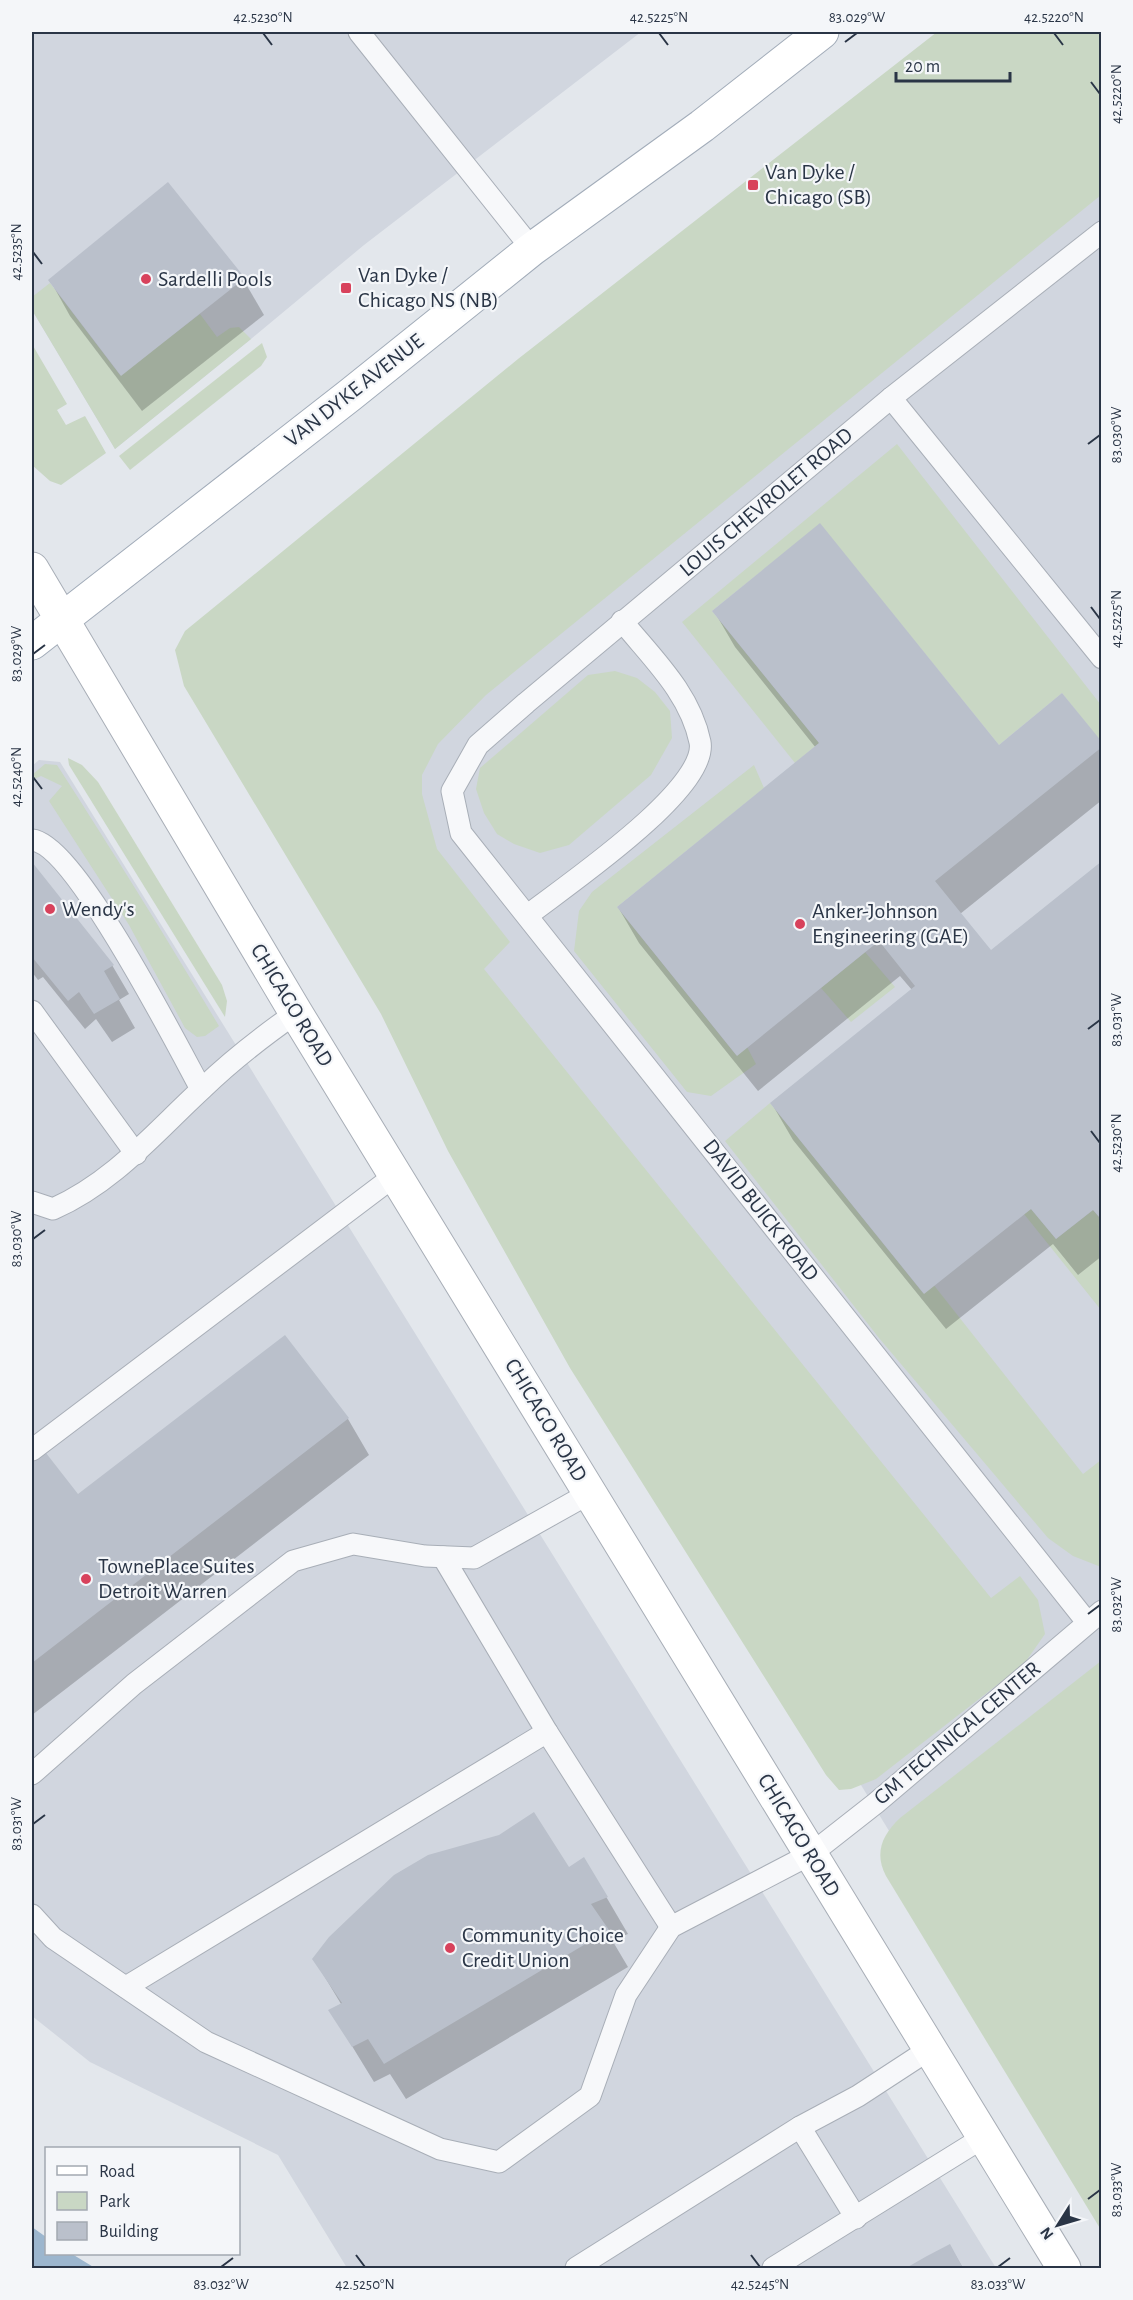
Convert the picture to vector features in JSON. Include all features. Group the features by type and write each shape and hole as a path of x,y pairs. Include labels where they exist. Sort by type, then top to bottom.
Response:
{"main road":[{"name":"VAN DYKE AVENUE","path":"32,644 532,249 702,126 822,32"},
{"name":"CHICAGO ROAD","path":"32,569 296,1013 397,1174 1064,2268"}],"lane":[{"path":"359,32 532,249"},
{"name":"LOUIS CHEVROLET ROAD","path":"452,791 478,745 622,621 891,398 1101,232"},
{"path":"891,398 1101,658"},
{"path":"528,915 659,812 691,775 700,744 685,699 622,621"},
{"name":"DAVID BUICK ROAD","path":"452,791 461,833 1094,1616"},
{"path":"32,840 41,841 56,854 88,896 129,958 201,1089"},
{"path":"32,1011 136,1154"},
{"path":"32,1202 53,1209 79,1197 136,1154 240,1053 296,1013"},
{"path":"32,1450 397,1174"},
{"path":"32,1774 134,1684 292,1561 353,1544 443,1557 474,1558 590,1493"},
{"path":"32,1915 53,1938 217,2047 440,2149 499,2162 590,2096 626,1995 670,1927 547,1732 443,1557"},
{"name":"GM TECHNICAL CENTER","path":"670,1927 811,1854 876,1803 1094,1616"},
{"path":"126,1987 547,1732"},
{"path":"576,2268 800,2127 858,2096 930,2049"},
{"path":"800,2127 855,2218"},
{"path":"773,2268 855,2218 909,2181 984,2137"}],"shaded area":[{"path":"32,32 641,32 364,245 115,449 32,310"},
{"path":"1101,32 1101,2178 566,1302 194,656"},
{"path":"39,760 60,762 996,2268 347,2268 278,2155 90,2062 32,2016 32,766"}],"green space":[{"path":"937,32 1101,32 1101,195 486,695 438,744 422,775 422,794 437,849 510,942 484,969 991,1598 1020,1576 1038,1600 1045,1634 1024,1664 876,1779 851,1789 839,1790 826,1775 570,1368 448,1151 381,1014 184,686 175,650 185,631 518,359"},
{"path":"50,283 120,375 200,314 217,337 230,328 239,327 251,339 115,449 32,310 32,297"},
{"path":"262,343 267,357 261,366 130,470 119,456"},
{"path":"32,344 67,404 57,410 66,425 85,416 106,453 61,485 50,481 32,465"},
{"path":"897,444 1101,705 1101,742 1062,693 999,745 820,524 712,611 819,743 795,763 682,622"},
{"path":"615,671 637,678 655,692 670,711 672,738 651,775 569,845 540,853 514,844 497,834 484,813 476,789 480,768 588,675"},
{"path":"68,758 82,765 98,782 222,985 227,1001 225,1017 69,765"},
{"path":"45,764 57,765 219,1026 205,1036 197,1037 185,1028 129,925 49,801 62,786 41,776 32,780 32,775"},
{"path":"754,765 764,788 617,907 736,1055 747,1047 756,1064 711,1096 687,1092 574,951 579,911 592,892"},
{"path":"865,952 895,987 851,1022 821,988"},
{"path":"770,1103 923,1293 933,1284 1083,1474 1101,1460 1101,1567 1073,1556 1048,1538 879,1338 725,1141"},
{"path":"1031,1209 1056,1239 1093,1210 1101,1220 1101,1310 1024,1214"},
{"path":"1101,1661 1101,2230 886,1876 882,1868 880,1852 884,1838 900,1818"}],"water":[{"path":"32,2227 45,2236 45,2255 74,2255 95,2268 32,2268"}],"building":[{"name":"Sardelli Pools","path":"168,182 245,278 121,376 48,280"},
{"name":"Anker-Johnson Engineering (GAE)","path":"820,523 999,745 1062,693 1102,742 1102,747 935,881 991,950 1102,861 1102,1220 1093,1210 1056,1239 1031,1209 924,1294 770,1103 915,986 879,941 737,1056 617,907 819,743 712,611"},
{"name":"Wendy's","path":"32,862 114,965 104,971 120,999 94,1014 79,992 68,1001 32,957"},
{"name":"TownePlace Suites Detroit Warren","path":"285,1335 349,1418 32,1663 32,1450 39,1444 78,1494"},
{"name":"Community Choice Credit Union","path":"534,1812 569,1867 584,1857 608,1897 591,1904 609,1930 384,2064 368,2039 352,2047 328,2010 342,2003 312,1959 329,1937 394,1875 428,1855 499,1835"},
{"path":"950,2244 963,2268 906,2268 927,2256"}],"place":[{"name":"Van Dyke / Chicago (SB)","path":"753,185"},
{"name":"Sardelli Pools","path":"146,279"},
{"name":"Van Dyke / Chicago NS (NB)","path":"346,288"},
{"name":"Wendy's","path":"50,909"},
{"name":"Anker-Johnson Engineering (GAE)","path":"800,924"},
{"name":"TownePlace Suites Detroit Warren","path":"86,1579"},
{"name":"Community Choice Credit Union","path":"450,1948"}]}
